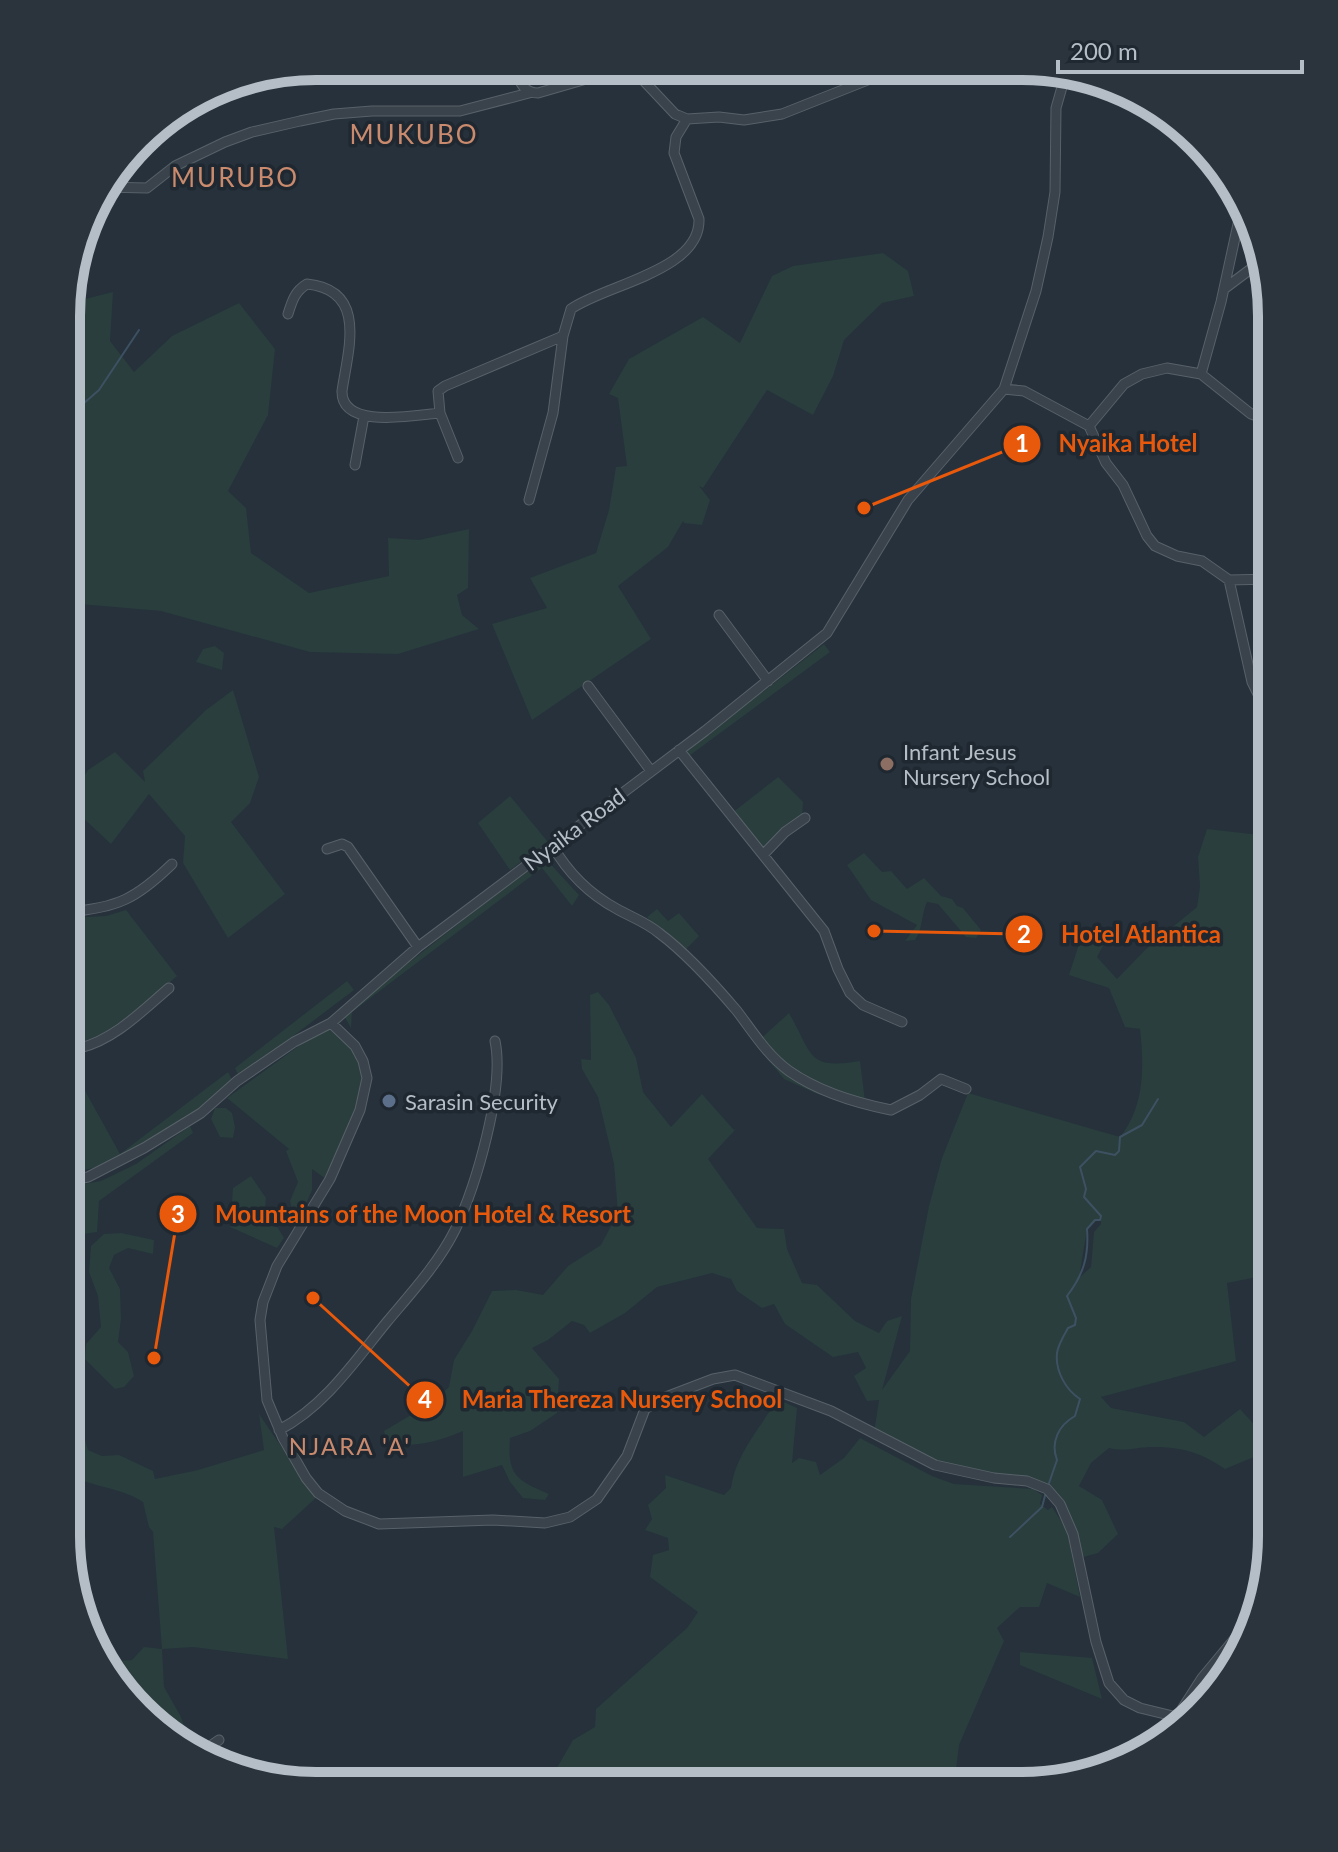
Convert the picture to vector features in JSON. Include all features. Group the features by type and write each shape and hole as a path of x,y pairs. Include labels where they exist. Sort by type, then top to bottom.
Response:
{"street":[{"path":"519,80 529,93"},
{"path":"119,187 147,188 175,166 225,142 264,129 334,114 394,110 460,111 583,80"},
{"path":"640,80 654,90 675,114 687,119 719,117 744,120 782,114 868,80"},
{"path":"1063,84 1056,108 1055,192 1048,237 1036,291 1004,389 1024,391 1089,426 1106,463 1123,485 1147,536 1155,546 1177,556 1202,561 1229,580 1258,579"},
{"path":"529,500 553,413 563,336 571,309 617,286 646,278 694,242 699,219 674,153 676,137 687,119"},
{"path":"1201,374 1238,222"},
{"path":"1224,289 1252,268"},
{"path":"288,314 299,288 307,284 330,290 346,304 351,320 342,399 346,407 364,416 440,413"},
{"path":"458,458 440,413 438,391 563,336"},
{"path":"1089,426 1124,384 1133,378 1167,368 1201,374 1258,416"},
{"name":"Nyaika Road","path":"80,1177 100,1172 154,1143 201,1113 237,1081 294,1042 331,1023 418,947 679,750 827,633 908,500 1004,389"},
{"path":"355,465 364,416"},
{"path":"1229,580 1252,682 1258,693"},
{"path":"719,615 768,681"},
{"path":"588,686 651,771"},
{"path":"679,750 824,931 850,993 863,1005 902,1022"},
{"path":"763,855 785,832 805,818"},
{"path":"327,849 342,844 348,847 418,947"},
{"path":"552,845 563,864 590,891 614,908 648,924 676,947 789,1071 833,1094 891,1110 920,1095 941,1079 966,1089"},
{"path":"80,911 112,907 152,883 172,864"},
{"path":"80,1048 101,1040 124,1025 169,988"},
{"path":"331,1023 355,1046 363,1061 367,1078 360,1110 330,1179 277,1266 263,1302 260,1320 267,1400 279,1430 318,1493 345,1511 379,1524 493,1520 545,1523 570,1517 597,1499 627,1456 645,1409 713,1379 735,1375 747,1378 831,1411 935,1465 994,1478 1027,1481 1047,1489 1060,1504 1073,1534 1096,1642 1109,1683 1124,1700 1173,1718"},
{"path":"279,1430 308,1412 347,1371 427,1273 455,1230 471,1189 494,1097 499,1063 495,1041"},
{"path":"1185,1707 1202,1678 1235,1638"},
{"path":"210,1746 219,1740"}],"green space":[{"path":"883,253 908,271 914,296 882,303 844,340 833,376 813,415 767,390 703,488 699,486 710,500 702,525 683,521 668,547 618,586 651,639 532,720 492,624 547,608 530,578 596,553 609,510 616,467 627,466 618,398 609,394 629,359 703,317 740,343 772,276 793,266"},
{"path":"113,292 110,341 134,372 172,336 239,303 275,349 268,415 228,491 246,508 251,553 309,593 389,576 388,538 419,540 469,529 468,588 457,595 462,615 479,629 398,654 310,652 161,611 80,604 81,300"},
{"path":"824,644 830,652 689,756 687,751"},
{"path":"215,646 224,653 222,670 196,662 203,649"},
{"path":"233,690 259,777 250,803 231,822 285,894 228,938 183,863 185,836 149,794 111,844 80,815 80,783 88,770 115,752 145,782 143,771 206,710"},
{"path":"778,777 803,802 802,818 763,851 732,813"},
{"path":"510,796 548,842 510,870 478,823"},
{"path":"1207,829 1258,835 1257,1277 1227,1283 1236,1361 1101,1397 1111,1408 1184,1422 1204,1437 1240,1409 1257,1428 1257,1456 1225,1469 1200,1455 1174,1448 1109,1448 1091,1463 1079,1486 1102,1500 1118,1534 1098,1553 1080,1558 1075,1530 1048,1484 929,1466 874,1433 879,1400 867,1401 854,1376 866,1368 858,1352 833,1357 785,1324 774,1304 762,1308 737,1291 731,1279 712,1273 657,1287 625,1313 590,1333 584,1325 572,1321 532,1348 559,1379 557,1413 530,1431 510,1438 510,1461 516,1475 549,1494 545,1500 523,1498 502,1465 463,1477 463,1431 426,1443 387,1443 384,1431 431,1403 449,1387 454,1360 492,1291 516,1290 543,1295 568,1266 601,1245 618,1213 614,1164 598,1097 582,1069 581,1059 591,1060 590,995 598,992 609,1005 636,1058 643,1092 671,1127 702,1094 736,1129 708,1159 757,1228 784,1229 787,1249 802,1283 817,1285 855,1321 879,1333 887,1321 902,1316 882,1390 910,1351 911,1299 929,1206 942,1158 968,1093 1120,1137 1134,1112 1141,1085 1140,1029 1125,1027 1109,988 1069,975 1080,941 1093,932 1104,944 1097,957 1117,979 1146,949 1197,907 1200,887 1198,857","holes":["1101,1217 1101,1224 1094,1232 1091,1267 1079,1278 1087,1229"]},
{"path":"864,853 882,872 891,871 907,889 924,878 941,896 952,899 981,930 976,938 966,937 938,904 927,902 918,936 915,940 905,941 917,925 871,900 847,865"},
{"path":"544,857 579,895 572,906 542,868 352,1012 351,1028 343,1014"},
{"path":"657,909 668,921 679,913 699,936 684,951 710,982 708,985 647,917"},
{"path":"126,910 177,976 117,1025 80,1042 80,917 106,916"},
{"path":"347,981 354,990 239,1077 235,1068"},
{"path":"789,1013 808,1049 821,1061 860,1061 866,1109 815,1093 784,1079 755,1044"},
{"path":"333,1021 364,1065 356,1117 326,1179 312,1169 312,1190 300,1218 293,1217 290,1201 298,1182 286,1151 289,1149 227,1098"},
{"path":"228,1072 234,1083 199,1109 153,1140 105,1164 84,1170 80,1170 80,1082 120,1154"},
{"path":"215,1108 226,1108 232,1113 235,1127 233,1138 220,1137 211,1119"},
{"path":"190,1126 193,1133 99,1201 97,1232 80,1234 80,1185 101,1181 136,1164"},
{"path":"251,1176 266,1198 264,1220 278,1228 284,1238 277,1248 230,1227 233,1188"},
{"path":"121,1233 154,1240 153,1254 128,1248 114,1255 109,1268 120,1289 118,1342 128,1352 134,1376 124,1387 115,1389 85,1359 86,1344 101,1327 98,1296 89,1272 91,1246 104,1234"},
{"path":"777,1399 797,1408 792,1463 799,1458 816,1462 820,1475 844,1458 860,1438 932,1476 954,1484 1033,1489 1042,1495 1040,1504 1048,1510 1052,1507 1067,1530 1080,1597 1047,1583 1039,1607 1020,1607 997,1628 1004,1641 959,1745 956,1772 555,1772 573,1740 595,1727 596,1709 687,1628 698,1612 650,1577 653,1555 669,1550 668,1538 645,1530 652,1519 648,1505 666,1488 665,1475 724,1495 731,1488 743,1452"},
{"path":"259,1414 318,1496 282,1529 274,1527 288,1659 193,1647 162,1649 153,1532 143,1502 80,1479 80,1422 88,1450 102,1456 119,1455 153,1471 155,1479 264,1450"},
{"path":"144,1647 162,1649 164,1687 187,1733 149,1703 117,1662 132,1660"},
{"path":"1020,1652 1092,1658 1102,1699 1020,1665"}],"waterway":[{"path":"80,407 99,390 139,330"},
{"path":"1048,1486 1057,1460 1057,1435 1064,1424 1075,1416 1080,1399 1062,1379 1057,1360 1063,1337 1068,1328 1075,1325 1076,1318 1067,1296 1084,1264 1087,1229 1101,1216 1084,1197 1086,1189 1080,1167 1096,1151 1115,1155 1119,1151 1120,1137 1142,1125 1158,1099"},
{"path":"1010,1537 1042,1507 1046,1492"}],"place":[{"name":"Nyaika Hotel","path":"864,508"},
{"name":"Infant Jesus Nursery School","path":"887,764"},
{"name":"Hotel Atlantica","path":"874,931"},
{"name":"Sarasin Security","path":"389,1101"},
{"name":"Maria Thereza Nursery School","path":"313,1298"},
{"name":"Mountains of the Moon Hotel & Resort","path":"154,1358"}],"district":[{"name":"MUKUBO","path":"414,134"},
{"name":"MURUBO","path":"235,177"},
{"name":"NJARA 'A'","path":"350,1445"}]}
